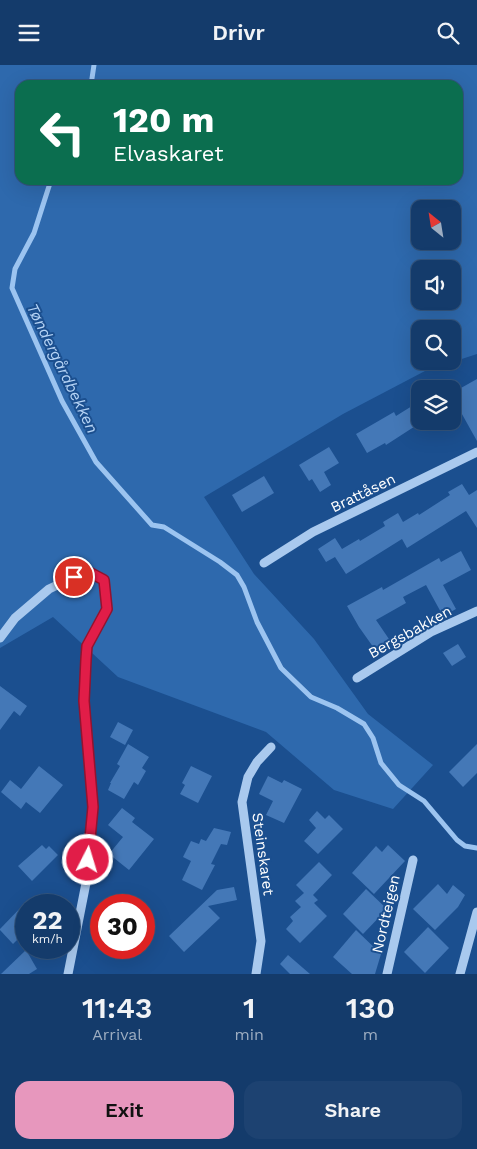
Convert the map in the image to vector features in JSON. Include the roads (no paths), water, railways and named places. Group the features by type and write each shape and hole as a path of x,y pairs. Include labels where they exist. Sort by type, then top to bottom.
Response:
{"street":[{"name":"Brattåsen","path":"264,563 313,533 477,452"},
{"path":"0,638 15,618 49,589 87,571 104,580 107,609 87,646 84,701 93,807 87,878 68,974"},
{"name":"Bergsbakken","path":"357,678 431,633 477,611"},
{"name":"Steinskaret","path":"256,974 262,941 242,802 248,777 257,762 271,747"},
{"name":"Nordteigen","path":"387,974 413,860"},
{"path":"460,974 477,911"}],"waterway":[{"name":"Tøndergårdbekken","path":"92,80 94,65"},
{"name":"Tøndergårdbekken","path":"49,185 34,233 15,269 12,288 62,401 96,462 152,525 164,527 220,562 237,575 244,587 257,622 281,668 311,697 337,708 364,724 373,738 381,763 399,785 424,801 457,840 465,846 477,848"}]}
